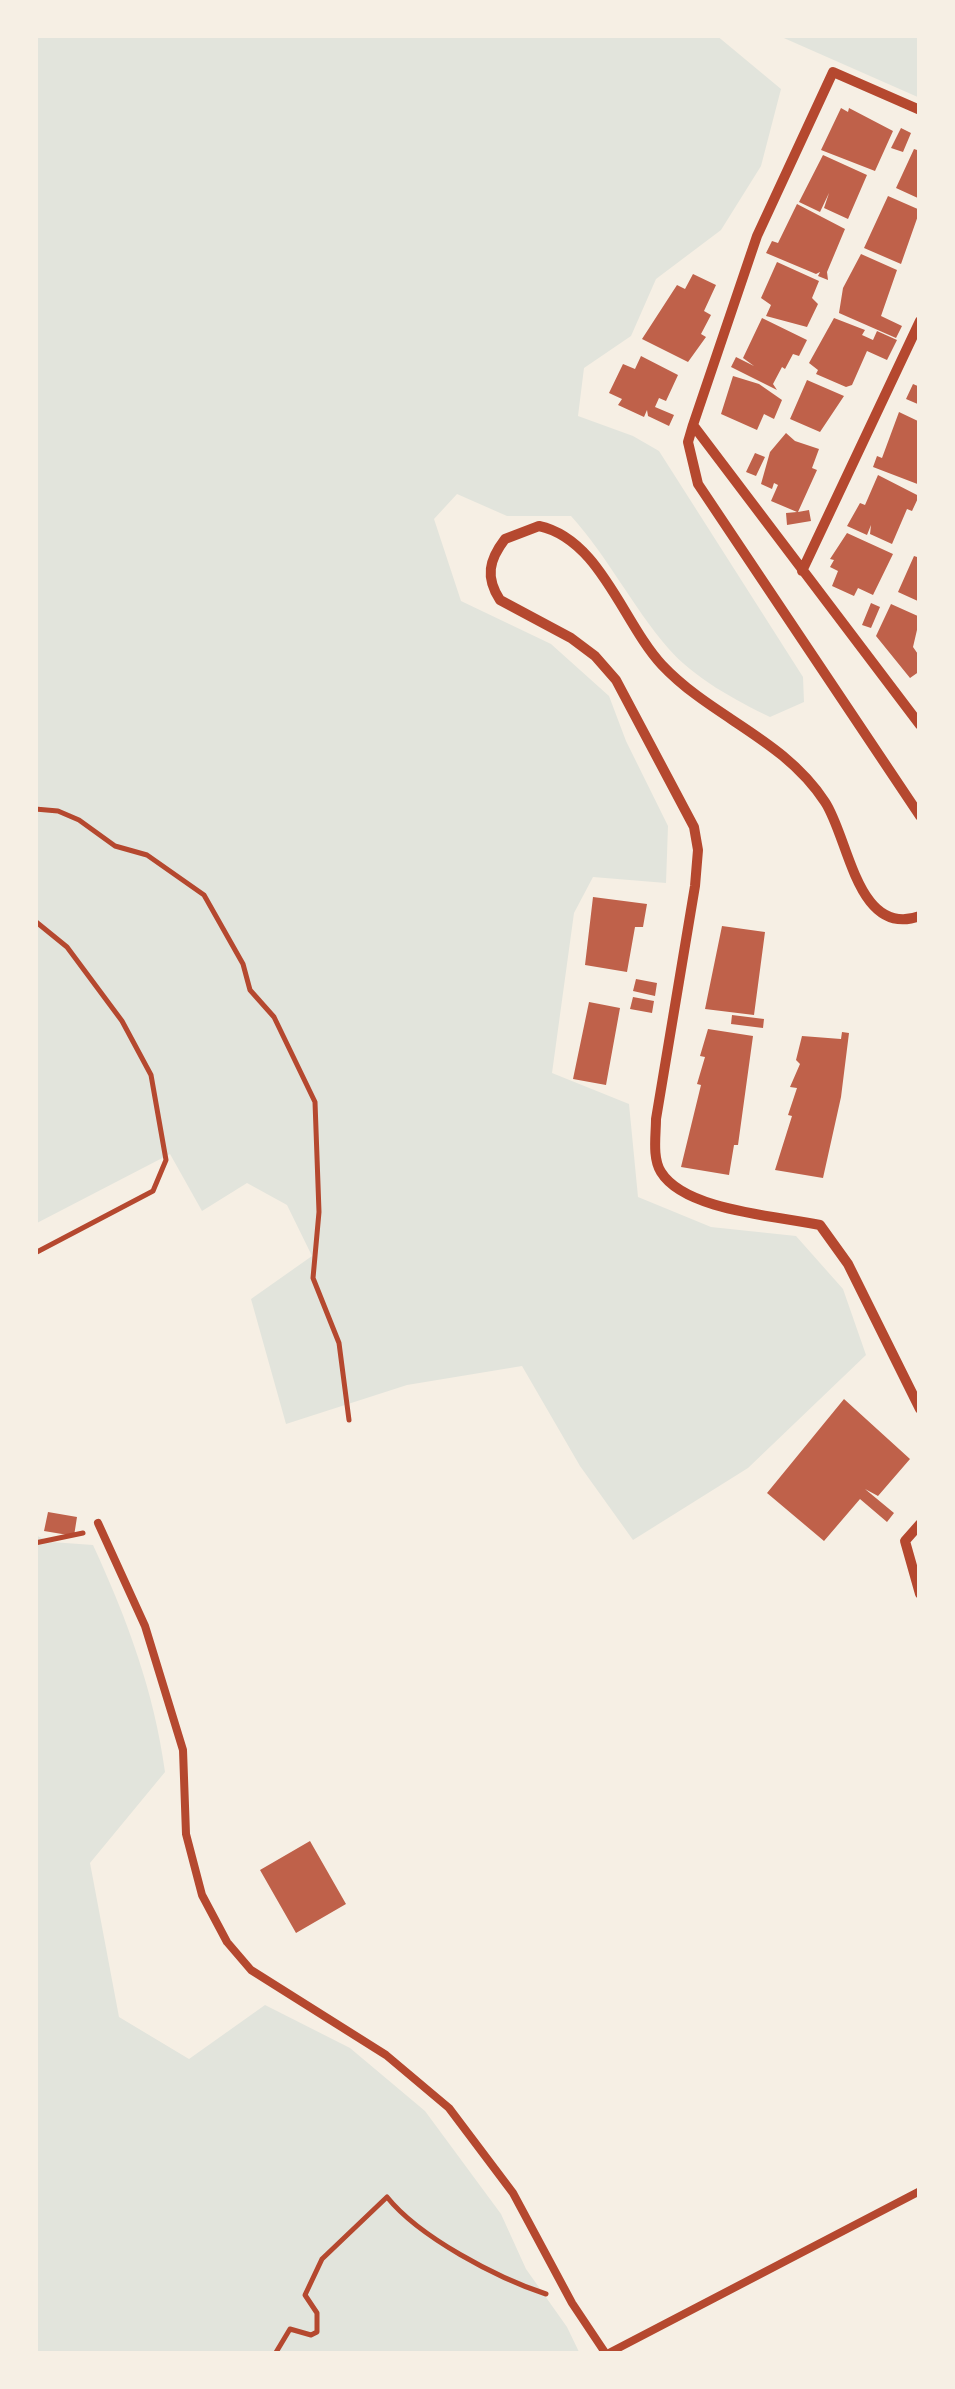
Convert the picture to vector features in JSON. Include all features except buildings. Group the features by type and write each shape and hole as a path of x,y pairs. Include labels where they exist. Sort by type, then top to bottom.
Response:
{"street":[{"path":"920,110 833,72 757,236 688,442 698,484 920,816"},
{"path":"802,571 920,321"},
{"path":"693,425 920,726"},
{"path":"920,916 891,920 873,908 825,802 792,761 661,664 573,540 539,526 505,539 489,570 490,585 500,600 595,656 616,680 694,827 698,850 695,886 656,1119 656,1152 661,1172 698,1201 820,1225 848,1264 920,1410"},
{"path":"920,1524 904,1541 920,1594"}],"lane":[{"path":"98,1523 144,1626 183,1750 186,1834 202,1895 227,1942 250,1970 294,2001 357,2034 449,2108 513,2193 572,2302 607,2354 920,2192"}],"path":[{"path":"35,810 58,811 79,820 115,846 146,855 204,895 243,964 250,990 274,1017 315,1102 318,1227 313,1278 339,1343 349,1420"},
{"path":"35,920 67,947 122,1021 151,1075 166,1160 161,1182 153,1191 35,1253"},
{"path":"35,1543 84,1533 98,1523"},
{"path":"276,2354 290,2329 311,2335 317,2332 318,2314 305,2295 322,2259 388,2197 406,2220 524,2286 572,2302"}],"shaded area":[{"path":"35,35 716,35 781,89 761,166 721,230 656,279 631,336 584,368 578,416 633,436 659,451 803,677 804,702 770,717 702,679 655,632 571,516 507,516 457,494 434,519 461,601 551,644 609,696 626,741 668,826 666,883 593,877 574,913 552,1073 629,1104 638,1197 711,1227 796,1236 843,1289 866,1355 748,1468 633,1540 580,1466 522,1366 407,1385 286,1424 251,1299 312,1256 287,1205 247,1183 202,1211 170,1154 35,1224"},
{"path":"777,35 920,35 920,98"},
{"path":"35,1535 51,1542 93,1545 138,1656 160,1742 165,1772 90,1863 119,2017 189,2059 265,2005 350,2048 425,2111 501,2214 526,2269 567,2327 580,2354 35,2354"}]}
